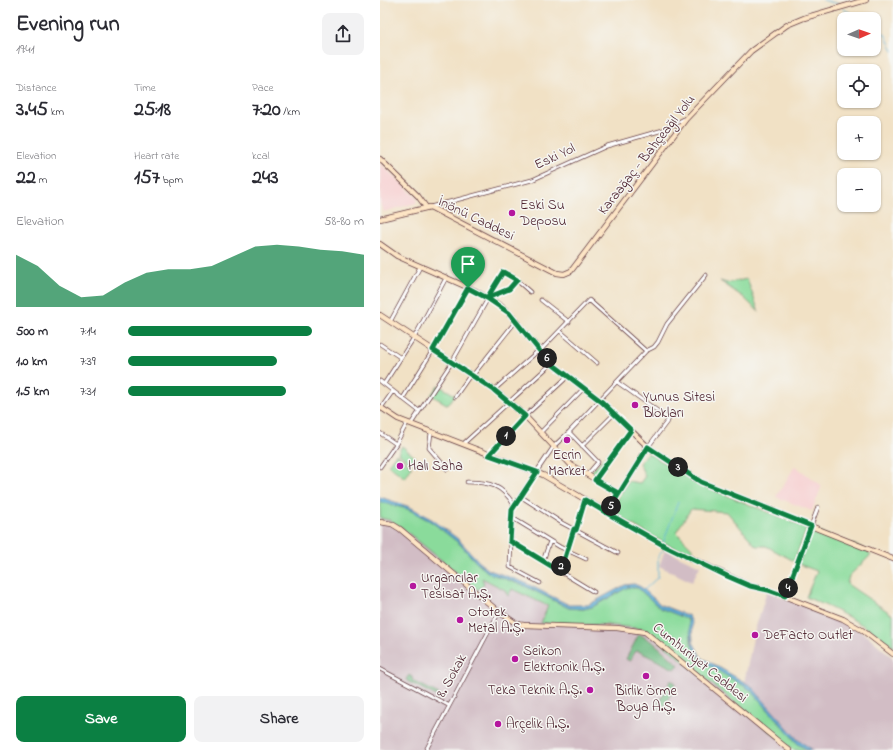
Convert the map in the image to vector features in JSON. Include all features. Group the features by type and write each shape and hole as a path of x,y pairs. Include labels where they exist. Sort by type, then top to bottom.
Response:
{"street":[{"name":"Karaağaç - Bahçeağıl Yolu","path":"557,273 564,274 571,271 686,119 751,51 787,25 804,18 866,0"},
{"name":"Eski Yol","path":"428,207 532,180 607,146 663,130 686,119"},
{"path":"380,159 428,207"},
{"name":"İnönü Caddesi","path":"380,219 428,207 557,273"},
{"path":"380,244 397,256 468,288 501,306 552,363 600,400 648,447 701,482 893,559"},
{"path":"390,322 420,267"},
{"path":"380,466 452,362 503,272 517,280 530,292"},
{"path":"540,583 510,567 511,517 514,505 554,446 646,351 654,347 667,324 706,275"},
{"path":"384,384 414,337 446,278"},
{"path":"487,298 509,289 517,280"},
{"path":"402,398 433,350 468,288"},
{"path":"541,300 569,322"},
{"path":"494,390 540,350 589,300 646,351"},
{"path":"380,315 494,390 525,416 571,465 618,493"},
{"path":"455,397 516,321"},
{"path":"560,331 597,363"},
{"path":"380,344 401,358"},
{"path":"463,445 552,363"},
{"path":"489,455 525,416 564,380 567,375"},
{"path":"380,381 419,411"},
{"path":"607,513 618,493 648,447 670,419 617,382"},
{"path":"541,432 584,388"},
{"path":"393,391 381,408 398,419 489,455 537,472 665,546 727,576 750,586 785,596 843,619 862,630 893,654"},
{"path":"582,446 614,414"},
{"path":"595,480 631,430"},
{"path":"431,432 430,448 447,469"},
{"path":"569,432 598,462 586,475"},
{"path":"380,433 396,444"},
{"path":"380,458 384,460"},
{"path":"468,482 483,482 493,485 507,493 514,505"},
{"path":"520,496 618,553"},
{"path":"558,570 568,550 585,500"},
{"path":"785,596 818,507"},
{"path":"511,517 550,541 586,559"},
{"name":"Cumhuriyet Caddesi","path":"380,522 392,524 400,529 499,612 517,624 617,628 642,631 658,642 789,750"},
{"path":"510,541 594,592"},
{"path":"543,561 550,541"},
{"name":"8. Sokak","path":"426,750 499,612"},
{"path":"380,669 448,706"}],"shaded area":[{"path":"380,163 417,198 416,203 383,212 380,203"},
{"path":"795,466 821,485 812,511 776,497"},
{"path":"380,512 466,567 559,610 612,616 622,599 686,652 743,688 754,633 767,591 849,624 868,636 893,658 893,750 380,750"},
{"path":"665,550 700,566 692,582 659,566"}],"green space":[{"path":"747,279 759,312 743,297 720,281 727,283"},
{"path":"438,385 455,395 448,405 431,395"},
{"name":"Halı Saha","path":"402,446 415,457 410,463 398,453"},
{"path":"612,449 613,450 595,477 589,474"},
{"path":"648,453 701,485 807,528 794,561 766,546 756,546 727,512 691,509 676,532 692,548 696,557 664,543 610,512 628,481 640,483 645,476 639,463"},
{"name":"Halı Saha","path":"396,454 412,467 405,478 388,465"},
{"path":"380,502 408,509 432,522 460,544 477,563 489,573 523,585 569,608 583,609 592,607 628,587 638,588 660,608 686,618 690,624 691,643 699,658 751,690 798,744 808,750 793,750 644,629 607,625 541,623 548,606 512,589 508,596 505,590 482,578 484,584 478,590 401,527 389,520 380,518"},
{"path":"813,530 863,548 871,555 849,576 847,584 893,615 893,647 872,631 830,608 806,597 817,571 798,564 811,531"},
{"path":"639,634 654,643 679,665 674,669 638,651 635,652 630,661 626,659"},
{"path":"409,675 412,677 413,681 439,694 438,697 407,681 406,679"},
{"path":"671,680 676,683 663,709 657,706"}],"water":[{"path":"380,497 410,507 433,520 458,539 482,565 489,570 523,582 569,605 588,605 625,585 634,584 641,587 661,605 689,616 692,623 693,642 701,657 751,686 798,740 813,750 808,750 798,744 751,690 705,663 693,648 688,619 660,608 638,588 628,587 592,607 583,609 569,608 523,585 489,573 477,563 460,544 432,522 408,509 380,502"}],"waterway":[{"path":"823,0 838,4"},
{"path":"843,9 849,12"},
{"path":"881,32 885,34 893,51"},
{"path":"663,543 678,502"},
{"path":"644,590 658,577 658,557 663,550"}],"place":[{"name":"Eski Su Deposu","path":"512,213"},
{"name":"Yunus Sitesi Blokları","path":"635,405"},
{"name":"Ecrin Market","path":"567,440"},
{"name":"Halı Saha","path":"400,466"},
{"name":"Urgancılar Tesisat A.Ş.","path":"413,586"},
{"name":"Ototek Metal A.Ş.","path":"460,620"},
{"name":"DeFacto Outlet","path":"755,635"},
{"name":"Seikon Elektronik A.Ş.","path":"515,659"},
{"name":"Birlik Örme Boya A.Ş.","path":"646,676"},
{"name":"Teka Teknik A.Ş.","path":"590,690"},
{"name":"Arçelik A.Ş.","path":"498,724"}],"route":[{"path":"468,288 433,350 494,390 525,416 489,455 537,472 512,510 510,541 558,570 564,561 574,529 576,530 585,500 607,513 618,493 648,447 701,482 811,526 785,596 762,588 750,586 727,576 665,546 607,513 608,511 618,493 595,480 631,430 602,402 547,360 509,313 501,306 487,298 509,289 517,280 506,272 503,272 487,298 468,288"}]}
